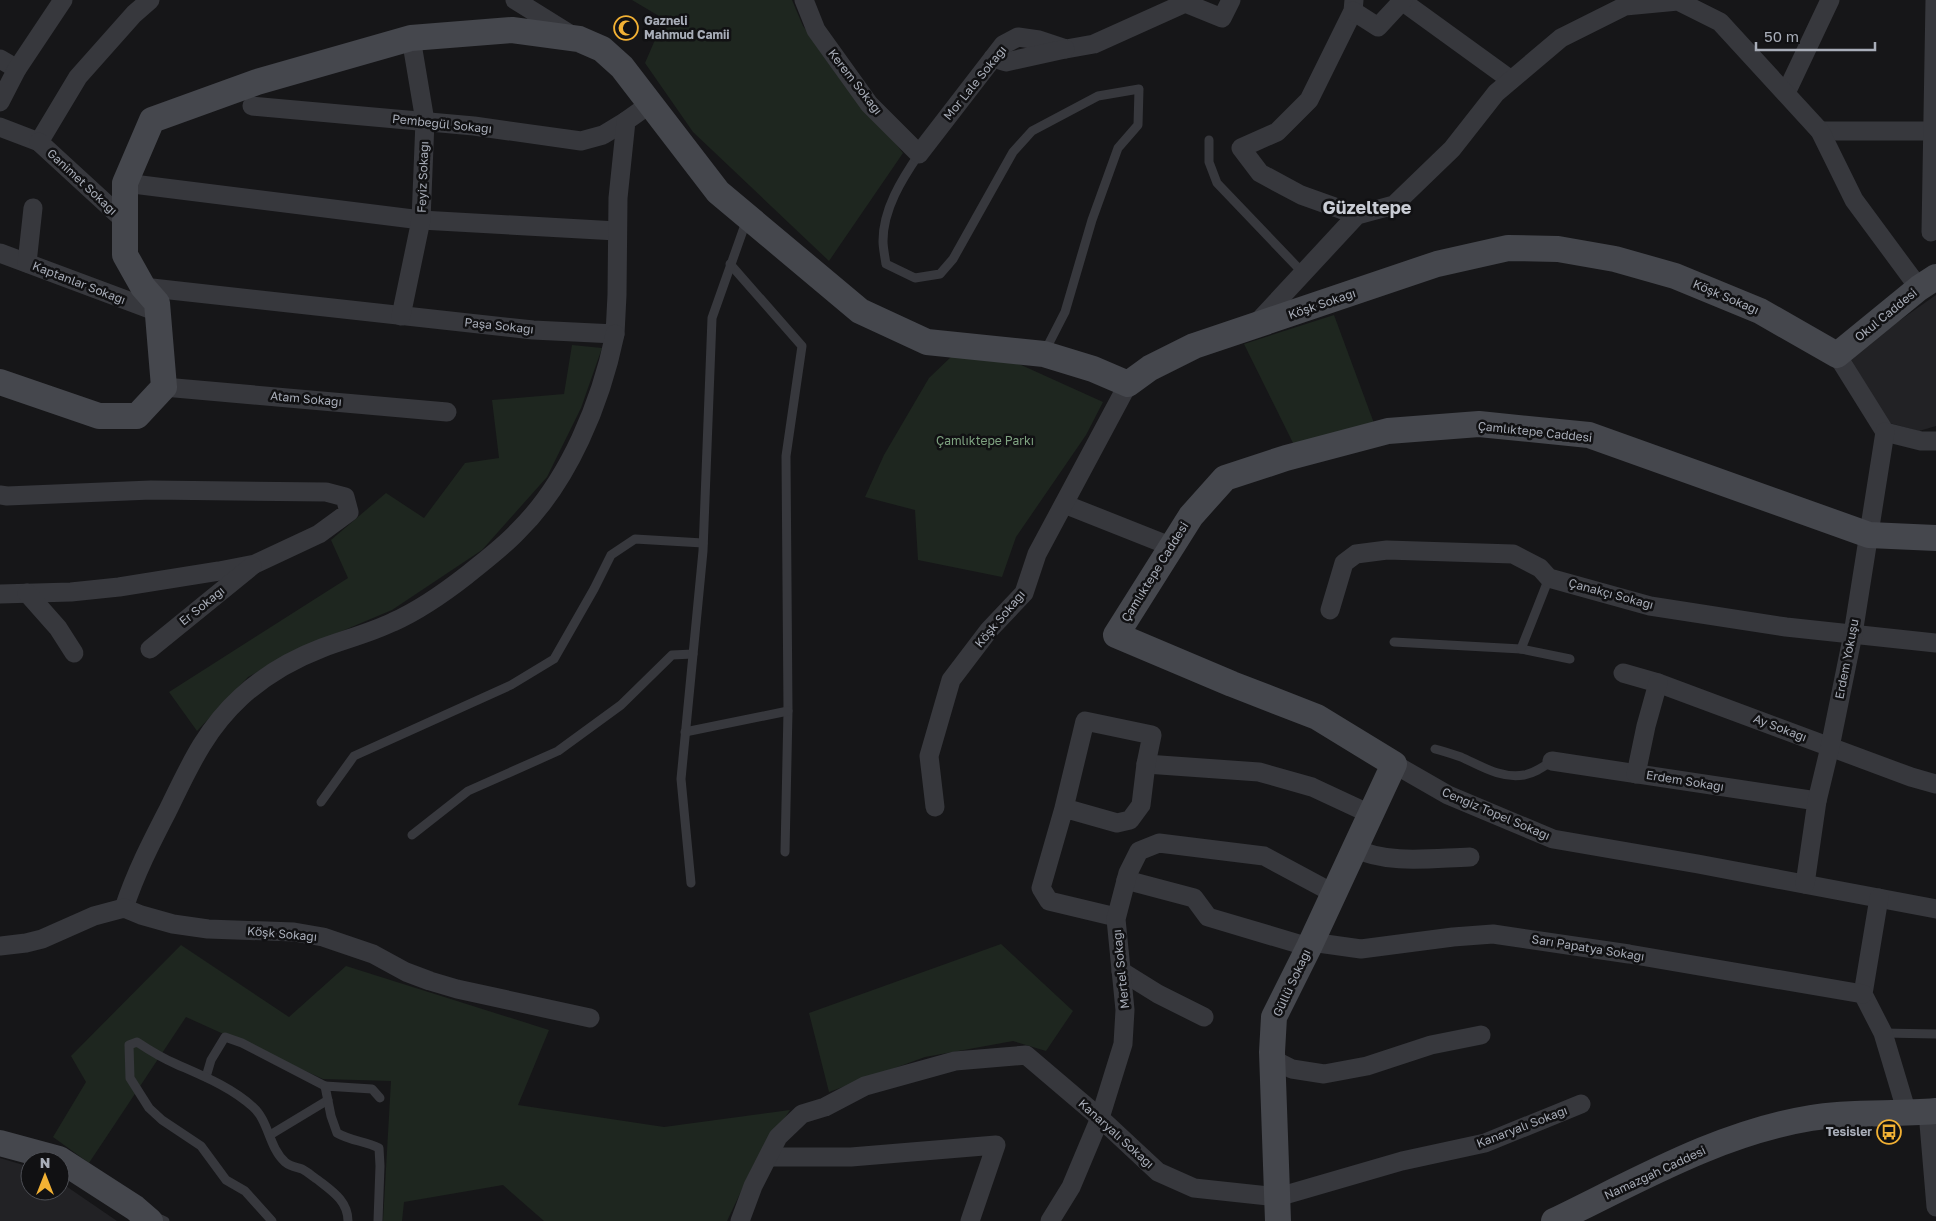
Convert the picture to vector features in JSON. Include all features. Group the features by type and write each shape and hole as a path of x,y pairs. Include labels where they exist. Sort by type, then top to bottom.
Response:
{"street":[{"path":"0,102 17,69 63,0"},
{"name":"Ganimet Sokağı","path":"39,142 78,77 134,14 150,0"},
{"path":"515,0 579,39 602,49 609,55 622,67 718,192 860,311 927,342 1044,354 1093,369 1128,384"},
{"name":"Kerem Sokağı","path":"804,0 816,30 869,104 919,154"},
{"name":"Mor Lale Sokağı","path":"919,154 1003,45 1018,37 1039,40 1066,49 1094,44 1167,4 1184,3 1222,18 1231,0"},
{"path":"1357,214 1301,195 1260,173 1241,148 1277,132 1308,100 1354,5 1378,28 1403,0 1512,80"},
{"path":"1786,93 1830,0"},
{"path":"1931,232 1935,0"},
{"path":"1253,328 1357,214 1394,204 1452,149 1496,93 1561,38 1624,3 1678,1 1710,8 1720,22 1820,131 1854,200 1927,282"},
{"path":"0,382 99,416 136,416 164,386 157,303 143,286 125,255 125,183 152,120 257,82 411,38 512,30 579,39"},
{"name":"Feyiz Sokağı","path":"401,316 421,220 425,121 411,38"},
{"path":"0,59 17,69"},
{"path":"0,946 42,939 94,916 124,908 134,876 194,758 208,734 242,696 269,675 295,660 322,648 378,629 419,608 444,592 487,559 518,531 540,507 561,476 579,440 610,360 615,334 618,198 626,121 650,104"},
{"name":"Pembegül Sokağı","path":"252,106 425,121 580,141 603,135 626,121"},
{"name":"Ganimet Sokağı","path":"0,127 39,142 125,221"},
{"path":"1820,131 1933,131"},
{"path":"125,183 421,220 617,231"},
{"path":"27,263 34,208"},
{"name":"Köşk Sokağı","path":"935,807 929,756 951,680 989,630 1024,593 1036,554 1128,384 1150,368 1194,346 1253,328 1437,264 1508,248 1558,249 1615,259 1675,276 1760,311 1837,355 1885,432"},
{"name":"Kaptanlar Sokağı","path":"0,253 158,312"},
{"name":"Okul Caddesi","path":"1837,355 1927,282"},
{"name":"Paşa Sokağı","path":"143,286 533,330 615,334"},
{"name":"Atam Sokağı","path":"164,386 447,412"},
{"name":"Çamlıktepe Caddesi","path":"1116,634 1161,565 1170,546 1191,516 1225,478 1286,458 1388,431 1479,424 1589,435 1869,535 1936,538"},
{"path":"1885,432 1921,441 1936,441"},
{"name":"Erdem Yokuşu","path":"1805,884 1817,801 1853,634 1885,432"},
{"path":"0,494 6,496 161,490 326,492 345,497 349,512 319,534 255,564 219,572 119,587 71,592 0,594"},
{"path":"1064,504 1170,546"},
{"name":"Çanakçı Sokağı","path":"1330,610 1344,563 1356,554 1387,550 1513,554 1540,568 1549,578 1650,606 1786,627 1936,643"},
{"name":"Er Sokağı","path":"150,648 255,564"},
{"path":"27,593 58,628 74,653"},
{"name":"Cengiz Topel Sokağı","path":"1116,634 1232,684 1317,717 1448,796 1553,839 1936,909"},
{"name":"Ay Sokağı","path":"1623,673 1658,683 1911,777 1936,784"},
{"path":"1636,774 1646,726 1658,683"},
{"path":"1064,808 1117,823 1130,820 1141,805 1152,734 1085,721 1064,808 1041,888 1049,901 1116,917"},
{"name":"Erdem Sokağı","path":"1552,761 1817,801"},
{"path":"1146,764 1259,772 1312,786 1370,814"},
{"name":"Güllü Sokağı","path":"1278,1209 1272,1059 1274,1017 1394,764"},
{"name":"Mertel Sokağı","path":"1050,1221 1071,1187 1100,1118 1123,1044 1125,1010 1116,917 1126,880 1139,851 1159,844 1264,856 1332,893"},
{"path":"1354,848 1367,855 1402,858 1470,857"},
{"name":"Sarı Papatya Sokağı","path":"1126,880 1194,898 1208,917 1310,944 1361,949 1453,937 1493,934 1629,954 1863,994"},
{"path":"1879,898 1863,994 1923,1112 1936,1207"},
{"name":"Köşk Sokağı","path":"124,908 173,924 208,929 294,932 323,937 373,954 406,972 430,981 457,989 590,1018"},
{"path":"1121,971 1158,994 1204,1016"},
{"path":"1272,1059 1292,1069 1324,1074 1368,1066 1431,1045 1481,1035"},
{"name":"Kanaryalı Sokağı","path":"740,1221 753,1186 778,1137 802,1114 825,1107 864,1086 955,1061 1026,1055 1100,1118 1158,1172 1194,1188 1278,1209 1402,1161 1485,1143 1581,1104"},
{"name":"Namazgah Caddesi","path":"1554,1221 1696,1152 1769,1127 1812,1118 1923,1112"},
{"path":"0,1143 59,1159 142,1214"},
{"path":"769,1157 851,1157 996,1144 970,1221"}],"lane":[{"path":"919,154 904,176 888,212 883,240 886,264 915,278 940,274 953,259 1013,152 1032,131 1098,96 1139,90 1138,125 1118,148 1092,220 1065,312 1044,354"},
{"path":"1209,140 1209,162 1218,183 1303,273"},
{"path":"691,883 681,779 703,543 712,318 748,217"},
{"path":"730,264 802,346 786,456 788,711 785,852"},
{"path":"321,802 354,756 512,686 554,659 611,555 635,539 703,543"},
{"path":"1521,649 1549,578"},
{"path":"1394,642 1521,649 1570,658"},
{"path":"412,835 468,791 558,751 621,705 672,655 693,654"},
{"path":"685,732 788,711"},
{"path":"1435,748 1459,756 1490,771 1508,775 1524,775 1539,770 1552,761"},
{"path":"1882,1034 1936,1034"},
{"path":"206,1077 211,1060 225,1037 242,1043 325,1086 372,1089 380,1098"},
{"path":"272,1221 245,1191 226,1180 201,1146 162,1120 149,1108 130,1078 129,1045 136,1042 176,1064 206,1077 229,1090 254,1108 283,1160 290,1166 303,1170 338,1196 348,1213 348,1221"},
{"path":"325,1086 337,1133 349,1140 368,1142 379,1148 378,1221"},
{"path":"270,1135 328,1100"},
{"path":"142,1214 165,1221"}],"shaded area":[{"path":"1936,295 1936,426 1919,431 1889,423 1849,356"},
{"path":"0,1158 20,1164 20,1201 70,1201 70,1189 117,1221 0,1221"}],"green space":[{"path":"632,0 792,0 803,26 903,153 829,261 693,132 645,63 664,19"},
{"path":"1334,315 1375,426 1294,445 1244,344"},
{"path":"572,345 602,348 581,408 547,477 482,550 392,610 304,647 248,677 197,731 169,692 348,578 331,540 386,493 424,518 465,463 499,458 492,400 564,394"},
{"name":"Çamlıktepe Parkı","path":"952,356 1019,364 1103,402 1086,435 1016,537 1002,577 918,560 915,510 865,497 884,455 929,378"},
{"path":"1001,944 1073,1011 1046,1051 1013,1041 925,1057 829,1092 809,1013"},
{"path":"181,945 289,1017 346,966 549,1030 518,1105 664,1127 790,1110 754,1164 727,1221 544,1221 503,1185 404,1202 402,1221 383,1221 391,1081 323,1079 186,1017 89,1163 53,1137 86,1082 71,1056"}],"place":[{"name":"Gazneli Mahmud Camii","path":"626,28"},
{"name":"Tesisler","path":"1889,1132"}],"district":[{"name":"Güzeltepe","path":"1367,208"}]}
